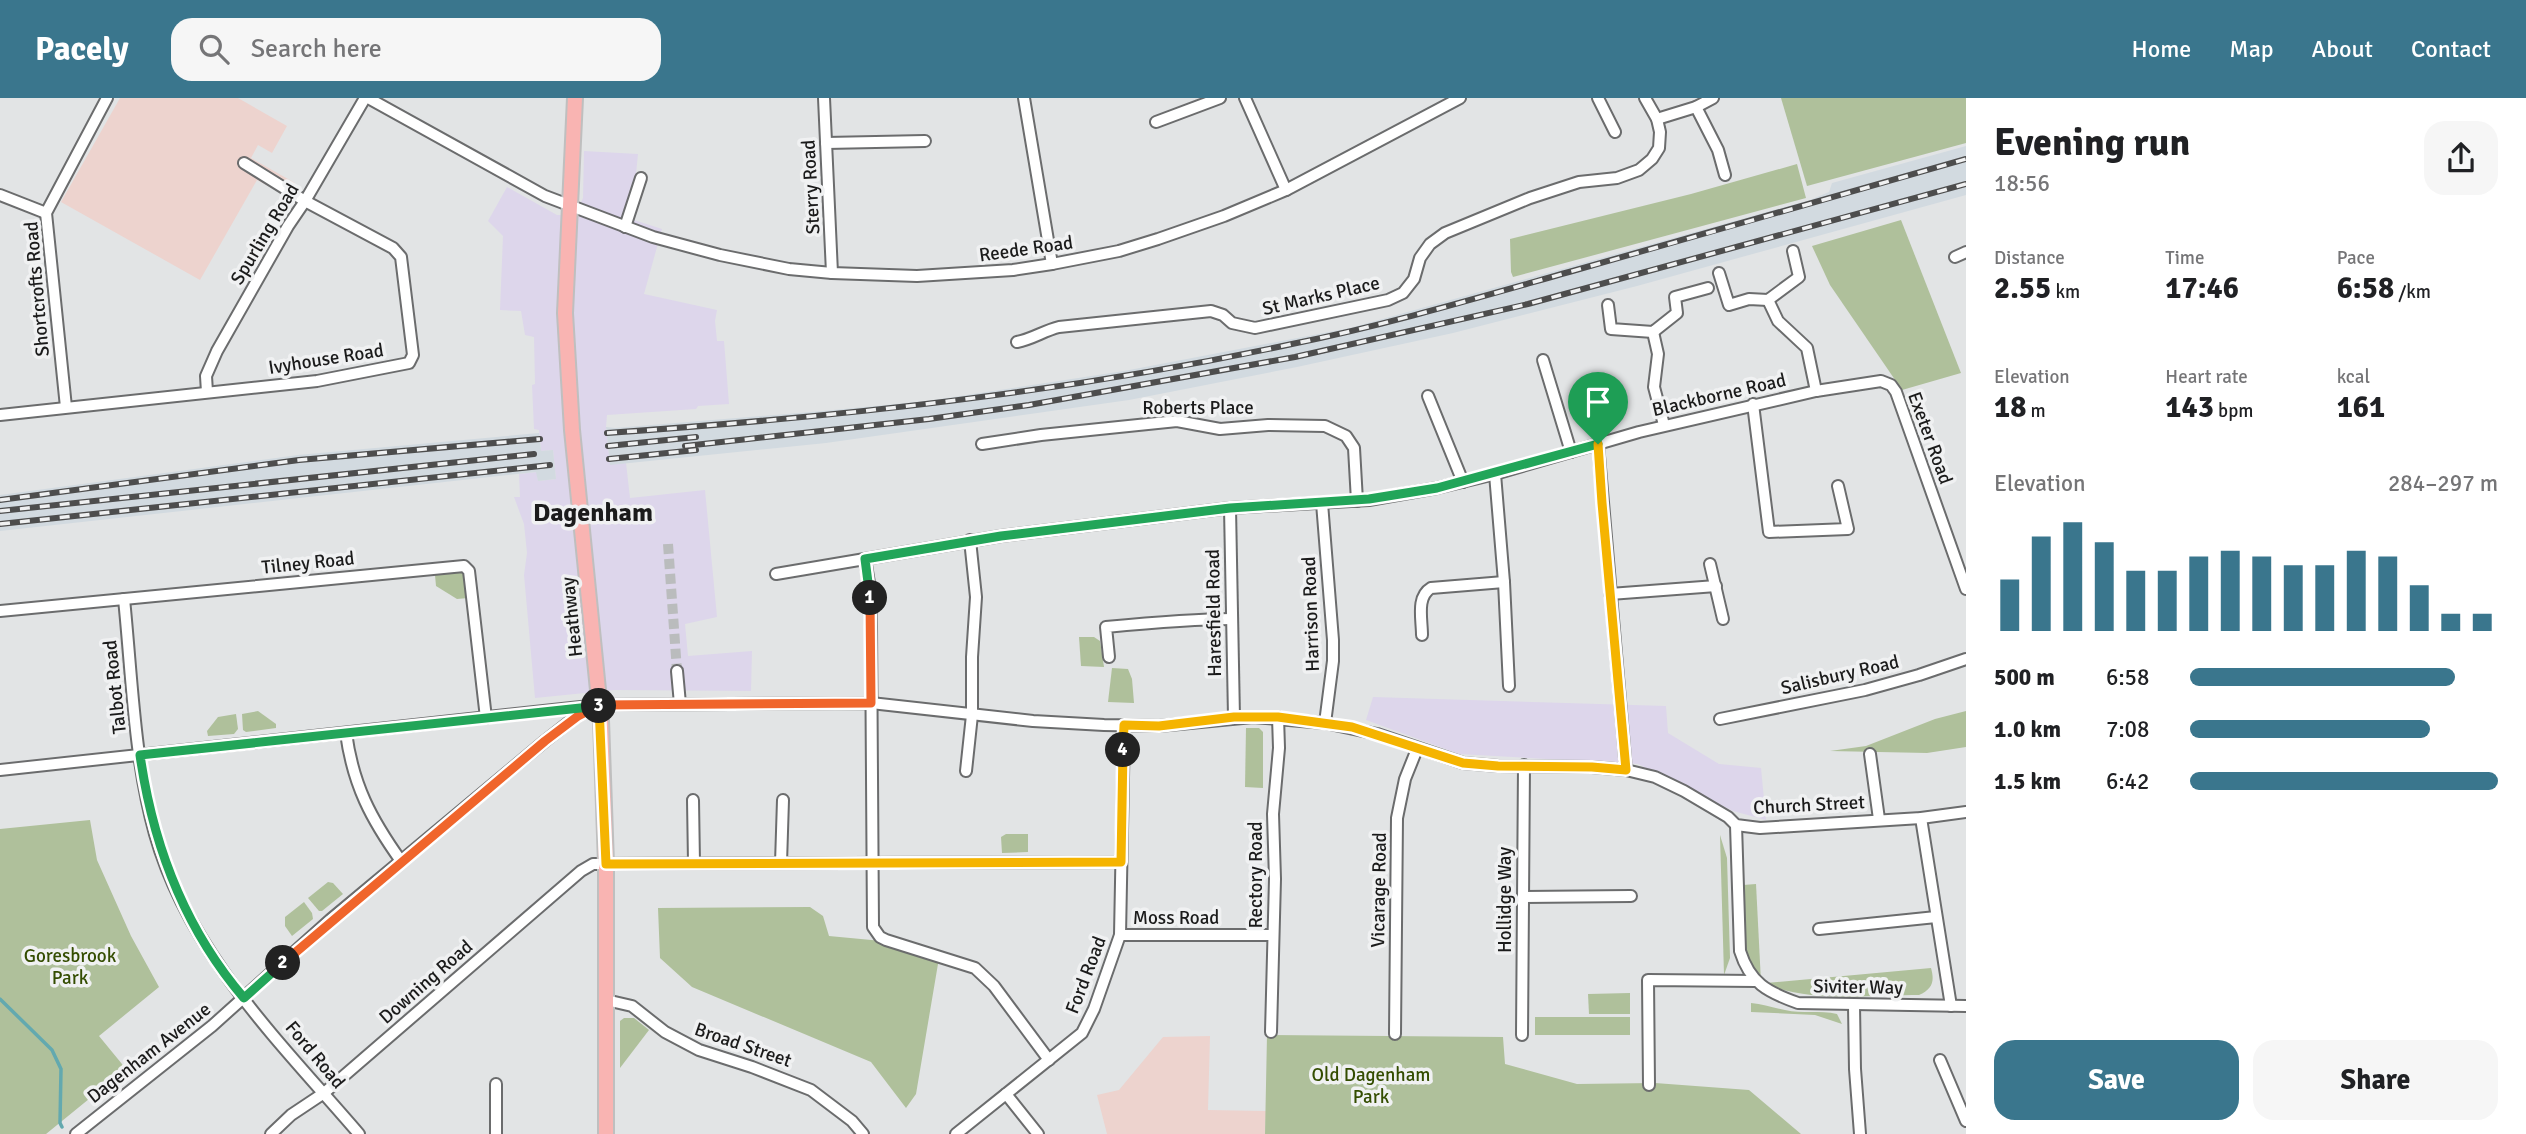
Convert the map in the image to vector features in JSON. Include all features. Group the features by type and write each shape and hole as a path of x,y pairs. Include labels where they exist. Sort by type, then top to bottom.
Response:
{"main road":[{"name":"Heathway","path":"575,98 565,313 568,382 599,705 606,864 606,1134"}],"street":[{"name":"Shortcrofts Road","path":"66,407 47,213 107,98"},
{"name":"Spurling Road","path":"207,392 206,376 212,360 288,226 306,201 367,98"},
{"name":"Reede Road","path":"367,98 515,180 571,207 625,227 720,255 789,269 917,276 1000,271 1052,264 1119,251 1158,239 1224,216 1286,190 1448,101 1460,98"},
{"name":"Sterry Road","path":"824,98 832,273"},
{"path":"1024,98 1052,264"},
{"path":"1156,122 1220,98"},
{"path":"1245,98 1286,190"},
{"path":"1598,98 1615,132"},
{"path":"1645,98 1657,119 1696,107 1713,98"},
{"path":"1696,107 1718,150 1725,175"},
{"name":"St Marks Place","path":"1017,342 1033,339 1045,330 1059,327 1210,310 1223,315 1232,323 1255,328 1388,300 1403,293 1414,279 1420,258 1430,244 1445,233 1530,198 1578,182 1617,178 1639,170 1659,148 1657,119"},
{"path":"826,143 925,141"},
{"name":"Ivyhouse Road","path":"0,415 317,381 404,365 412,359 401,257 393,248 306,201 244,163"},
{"path":"625,227 641,178"},
{"path":"0,195 47,213"},
{"path":"1719,273 1729,305 1749,299 1768,300 1799,277 1793,251"},
{"path":"1608,305 1611,329 1653,332 1678,313 1675,298 1708,288"},
{"path":"1768,300 1778,321 1807,348 1816,391"},
{"path":"1653,332 1658,361 1654,387 1664,425"},
{"path":"1543,360 1571,452"},
{"name":"Blackborne Road","path":"776,574 970,540 1230,508 1357,501 1463,482 1664,425 1753,404 1816,391 1881,381 1884,383"},
{"name":"Exeter Road","path":"1884,383 1891,386 1896,393 1963,570 1966,589"},
{"path":"1428,396 1463,482"},
{"path":"1753,404 1769,532 1848,528 1838,486"},
{"name":"Roberts Place","path":"982,444 1177,421 1220,429 1268,425 1325,426 1346,436 1354,448 1357,501"},
{"path":"1598,444 1626,770"},
{"path":"1495,474 1509,686"},
{"name":"Harrison Road","path":"1322,503 1333,640 1325,723"},
{"name":"Haresfield Road","path":"1230,508 1234,717"},
{"path":"966,771 972,715 976,597 970,540"},
{"path":"865,559 870,589 873,928 880,937 975,968 994,986 1049,1060"},
{"path":"1710,564 1723,619"},
{"name":"Tilney Road","path":"0,611 464,566 469,571 485,718"},
{"path":"1423,635 1421,602 1425,591 1431,588 1504,582"},
{"path":"1610,593 1716,586"},
{"name":"Talbot Road","path":"124,598 140,755 155,834 174,886 206,948 244,998"},
{"path":"1109,657 1106,627 1167,623 1185,619 1232,619"},
{"name":"Salisbury Road","path":"1720,719 1864,690 1966,659"},
{"path":"677,671 680,704"},
{"name":"Church Street","path":"0,767 140,755 599,705 871,703 1033,721 1159,726 1234,717 1278,717 1325,723 1377,734 1463,763 1626,770 1656,777 1728,817 1736,825 1760,828 1921,818 1966,812"},
{"name":"Dagenham Avenue","path":"76,1134 244,998 330,920 517,764 578,716 599,705"},
{"name":"Rectory Road","path":"1271,1032 1275,879 1272,814 1279,748 1278,717"},
{"name":"Ford Road","path":"956,1134 1082,1033 1094,1009 1120,935 1124,725"},
{"path":"346,733 356,780 376,825 401,861"},
{"name":"Vicarage Road","path":"1395,1034 1397,818 1405,779 1417,749"},
{"path":"1870,754 1880,819"},
{"name":"Hollidge Way","path":"1522,1035 1524,765"},
{"path":"694,800 694,863"},
{"path":"781,863 783,800"},
{"path":"1921,818 1951,1006"},
{"path":"1736,825 1740,951 1745,969 1756,981"},
{"path":"606,864 1121,862"},
{"name":"Downing Road","path":"271,1134 291,1115 324,1093 586,867 606,864"},
{"path":"1523,897 1630,895"},
{"path":"1819,929 1936,917"},
{"name":"Moss Road","path":"1120,935 1273,935"},
{"name":"Siviter Way","path":"1648,1085 1648,980 1756,981 1776,995 1798,1003 1966,1006"},
{"name":"Ford Road","path":"244,998 359,1134"},
{"name":"Broad Street","path":"606,1000 632,1006 665,1032 699,1051 752,1066 811,1090 852,1121 863,1134"},
{"path":"1854,1005 1860,1134"},
{"path":"1940,1060 1966,1121"},
{"path":"496,1084 496,1134"},
{"path":"1006,1094 1038,1134"}],"shaded area":[{"path":"120,98 238,98 287,126 272,153 258,145 251,158 295,183 287,196 257,180 200,280 61,202"},
{"path":"1966,146 1966,195 1637,286 1453,333 1129,400 826,443 610,465 606,427 927,401 1124,371 1350,328 1810,200 1829,192 1832,183"},
{"path":"584,151 638,154 636,174 645,175 631,219 662,229 644,294 717,310 717,341 724,341 729,404 607,415 606,427 610,464 626,463 630,498 705,490 717,617 685,624 688,656 752,651 751,691 615,690 535,698 524,575 527,553 524,524 514,497 520,497 519,474 537,472 538,481 556,479 553,450 541,451 539,430 534,429 534,337 525,335 521,311 500,310 503,236 488,221 507,187 557,215 575,215 583,198"},
{"path":"539,433 541,451 553,450 556,479 538,481 536,472 0,531 0,495 298,455"},
{"path":"1373,697 1666,706 1668,733 1719,764 1761,768 1766,820 1733,811 1638,764 1459,754 1366,720"},
{"path":"1210,1036 1208,1110 1266,1111 1265,1134 1107,1134 1097,1095 1119,1090 1163,1037"}],"green space":[{"path":"1781,98 1966,98 1966,143 1807,186"},
{"path":"1797,164 1806,198 1513,277 1511,272 1510,239 1691,194"},
{"path":"1901,220 1961,373 1902,390 1830,285 1812,246"},
{"path":"458,572 464,574 468,598 457,599 436,586 435,575"},
{"path":"1079,637 1094,637 1100,641 1104,667 1081,666"},
{"path":"1112,668 1128,669 1132,679 1134,703 1108,702"},
{"path":"258,711 276,724 276,728 246,732 243,730 242,714"},
{"path":"1966,711 1966,747 1927,753 1830,751 1866,746 1935,719"},
{"path":"236,714 238,729 234,734 208,736 207,731 218,717"},
{"path":"1246,728 1259,728 1263,732 1263,788 1245,787"},
{"name":"Goresbrook Park","path":"90,820 97,860 131,936 159,987 99,1036 131,1075 100,1090 46,1134 0,1134 0,829"},
{"path":"1006,834 1028,834 1028,852 1002,853 1001,837"},
{"path":"1720,835 1727,858 1730,958 1724,975"},
{"path":"328,882 333,883 343,894 319,911 308,898"},
{"path":"1756,884 1761,982 1746,961 1743,885"},
{"path":"304,902 313,919 292,936 285,926 285,917"},
{"path":"810,907 823,916 829,936 882,941 939,958 916,1094 906,1108 871,1062 692,987 660,958 658,908"},
{"path":"1931,968 1931,984 1919,995 1819,996 1781,989 1766,983"},
{"path":"1630,993 1630,1014 1589,1014 1588,994"},
{"path":"1751,1003 1791,1011 1837,1014 1842,1024 1815,1015 1751,1012"},
{"path":"1535,1017 1630,1017 1630,1035 1535,1035"},
{"path":"634,1018 649,1030 620,1068 620,1021"},
{"name":"Old Dagenham Park","path":"1267,1035 1503,1037 1505,1064 1577,1084 1655,1083 1749,1090 1801,1134 1265,1134"}],"waterway":[{"path":"0,999 52,1050 61,1069 62,1127"}],"tunnel":[{"path":"668,544 677,671"}],"railway":[{"path":"607,433 951,401 1121,376 1327,337 1431,311 1966,159"},
{"path":"685,446 1029,405 1295,357 1528,304 1966,184"},
{"path":"608,446 696,437"},
{"path":"0,500 299,460 540,439"},
{"path":"609,459 696,450"},
{"path":"0,511 534,454"},
{"path":"0,524 550,465"}],"district":[{"name":"Dagenham","path":"593,513"}],"route":[{"path":"1598,444 1437,488 1369,499 1230,508 970,540 865,559 872,627 871,703 599,705 578,716 545,741 330,920 244,998 219,968 188,917 167,870 155,834 140,755 599,705 606,864 1121,862 1124,725 1184,725 1234,717 1278,717 1352,727 1463,763 1626,770 1598,444"}]}
